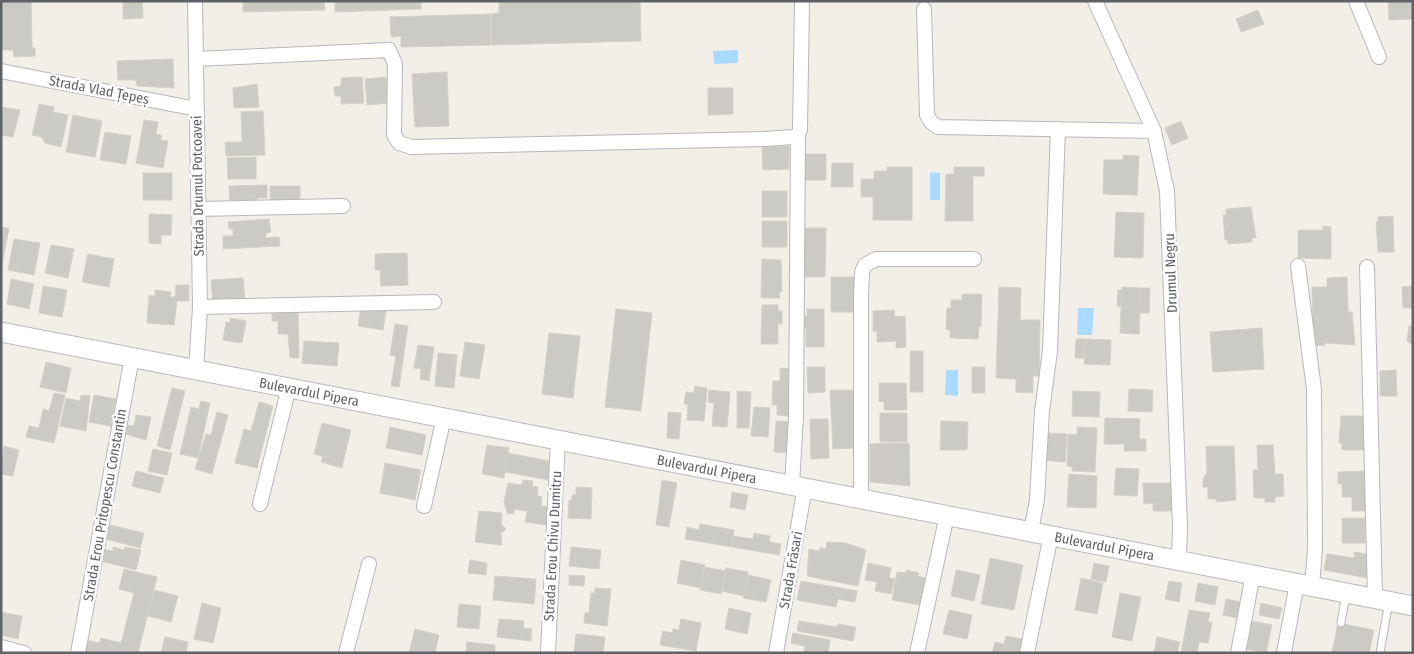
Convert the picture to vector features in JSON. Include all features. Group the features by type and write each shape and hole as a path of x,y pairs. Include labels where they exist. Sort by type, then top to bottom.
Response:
{"main road":[{"name":"Bulevardul Pipera","path":"1,332 1413,606"}],"street":[{"name":"Strada Drumul Potcoavei","path":"196,1 200,307 196,370"},
{"name":"Strada Frăsari","path":"776,653 799,486 796,417 798,135 800,130 802,1"},
{"name":"Drumul Negru","path":"1095,1 1154,131 1160,154 1169,210 1180,517 1178,560"},
{"path":"1356,1 1378,57"},
{"path":"924,9 926,108 931,122 938,127 1154,131"},
{"path":"196,59 389,50 395,64 394,135 399,143 411,147 765,139 793,138 798,135"},
{"name":"Strada Vlad Țepeș","path":"1,71 196,109"},
{"path":"1031,531 1037,500 1042,411 1050,350 1058,129"},
{"path":"198,209 342,206"},
{"path":"861,498 862,272 865,265 876,259 974,259"},
{"path":"1284,653 1315,549 1314,389 1298,266"},
{"path":"1367,267 1382,600"},
{"path":"200,307 434,302"},
{"name":"Strada Erou Pritopescu Constantin","path":"78,653 132,357"},
{"path":"260,504 289,387"},
{"path":"424,506 444,418"},
{"name":"Strada Erou Chivu Dumitru","path":"548,653 558,439"},
{"path":"917,653 947,515"},
{"path":"1027,653 1051,535"},
{"path":"346,653 369,564"},
{"path":"1238,653 1253,574"},
{"path":"1,647 24,653"}],"lane":[{"path":"1341,623 1347,593"},
{"path":"1380,653 1382,600"}],"water":[{"path":"738,50 738,63 714,64 713,51"},
{"path":"930,172 940,173 940,200 930,200"},
{"path":"1078,308 1094,308 1092,335 1077,335"},
{"path":"946,370 958,370 958,396 945,395"}],"building":[{"path":"1,1 31,1 32,48 35,48 35,56 14,57 13,50 1,50"},
{"path":"123,1 142,1 143,18 123,19"},
{"path":"243,1 324,1 325,10 243,12"},
{"path":"335,1 421,1 421,9 335,12"},
{"path":"499,1 640,1 641,41 492,45 491,14 499,13"},
{"path":"1388,1 1413,1 1413,19 1389,20"},
{"path":"1258,10 1264,24 1241,32 1236,19"},
{"path":"490,14 491,45 401,47 401,36 391,37 390,17"},
{"path":"173,59 174,88 137,86 136,80 118,80 117,61"},
{"path":"447,72 449,126 415,127 412,74"},
{"path":"362,77 364,103 341,104 341,96 335,96 334,87 341,86 341,78"},
{"path":"386,77 388,103 367,105 365,79"},
{"path":"257,84 259,107 234,108 233,88"},
{"path":"708,88 733,88 733,114 708,115"},
{"path":"39,104 54,107 53,112 68,115 61,147 45,143 42,137 32,135"},
{"path":"1,107 20,110 13,137 1,135"},
{"path":"263,111 265,155 226,156 225,142 242,142 241,112"},
{"path":"73,115 102,121 95,157 66,152"},
{"path":"144,120 158,122 156,134 161,135 161,140 168,141 163,168 136,163"},
{"path":"1181,121 1188,138 1172,145 1165,128"},
{"path":"105,132 131,136 126,164 100,160"},
{"path":"789,146 789,169 763,170 762,147"},
{"path":"801,154 826,154 826,180 801,180"},
{"path":"1123,155 1139,156 1137,195 1103,194 1104,160 1123,160"},
{"path":"256,157 256,179 228,179 227,158"},
{"path":"832,163 853,163 853,187 831,187"},
{"path":"887,167 912,167 912,220 873,220 873,197 861,197 861,179 874,179 874,171 887,171"},
{"path":"954,167 984,167 984,176 973,176 973,221 945,221 946,174 954,174"},
{"path":"143,173 172,173 172,200 143,200"},
{"path":"267,185 267,198 257,198 257,204 230,205 229,186"},
{"path":"270,186 300,186 300,202 270,202"},
{"path":"762,191 787,191 787,217 762,217"},
{"path":"1251,207 1256,238 1252,238 1252,242 1228,244 1228,240 1225,240 1223,215 1226,215 1226,209"},
{"path":"1116,212 1144,213 1143,258 1114,257"},
{"path":"149,214 172,215 171,235 161,235 161,244 149,243"},
{"path":"1393,216 1394,252 1378,252 1376,222 1378,222 1378,217"},
{"path":"269,219 271,232 266,233 266,238 279,237 280,246 223,249 223,236 233,236 233,229 229,229 228,222"},
{"path":"762,221 787,221 787,247 762,247"},
{"path":"1323,226 1331,227 1331,259 1298,258 1298,230 1323,230"},
{"path":"1,227 9,228 2,265 1,265"},
{"path":"803,228 826,228 825,277 802,277"},
{"path":"14,239 40,243 34,275 8,270"},
{"path":"51,245 74,249 68,278 45,273"},
{"path":"407,253 408,285 381,286 380,270 375,270 375,254"},
{"path":"88,254 114,259 109,287 82,282"},
{"path":"762,259 781,260 782,292 779,291 780,298 761,298"},
{"path":"831,277 855,277 855,312 831,312"},
{"path":"1347,277 1348,312 1352,312 1355,345 1325,343 1325,345 1313,346 1312,287 1327,287 1327,278"},
{"path":"243,278 245,300 213,302 211,280"},
{"path":"11,279 34,284 29,309 7,304"},
{"path":"176,285 189,285 189,301 177,301 174,325 147,323 149,295 155,296 155,290 171,292 170,297 175,297"},
{"path":"43,286 67,290 62,317 39,313"},
{"path":"1413,286 1413,308 1403,308 1402,287"},
{"path":"999,287 1021,288 1020,320 1040,320 1039,376 1033,376 1033,393 1016,392 1016,379 996,378"},
{"path":"1122,287 1141,288 1139,334 1120,333"},
{"path":"1141,288 1150,288 1149,313 1140,313"},
{"path":"1118,290 1122,290 1121,307 1117,306"},
{"path":"962,294 982,294 981,327 979,326 978,339 950,338 950,330 946,329 947,308 951,308 951,300 962,300"},
{"path":"762,305 778,305 778,311 782,311 782,324 778,324 778,344 761,344"},
{"path":"361,307 386,311 383,330 358,326"},
{"path":"272,309 298,309 299,358 290,358 288,334 278,334 278,321 272,321"},
{"path":"616,309 652,313 641,411 605,407"},
{"path":"807,309 824,309 824,347 806,347 806,327 802,327 802,316 807,316"},
{"path":"894,310 895,317 905,316 906,347 896,348 896,341 877,342 877,331 873,331 873,311"},
{"path":"230,318 246,321 242,343 223,340 226,322 230,322"},
{"path":"395,324 408,326 399,387 391,386 396,356 390,355"},
{"path":"1409,326 1413,326 1413,345 1407,341"},
{"path":"1262,328 1264,369 1213,372 1210,332"},
{"path":"549,333 580,336 573,398 542,394"},
{"path":"1076,339 1085,339 1084,358 1075,358"},
{"path":"1085,339 1111,340 1110,365 1084,364"},
{"path":"304,341 339,343 337,366 302,363"},
{"path":"465,342 485,345 479,379 460,376"},
{"path":"418,345 434,347 429,381 420,379 421,369 414,368"},
{"path":"910,351 923,351 923,392 910,392"},
{"path":"438,353 457,355 454,388 435,386"},
{"path":"46,362 71,368 66,393 40,387"},
{"path":"807,367 825,367 825,392 808,393"},
{"path":"972,367 985,367 985,393 972,393"},
{"path":"780,368 792,369 789,416 777,415 777,405 772,405 773,381 780,381"},
{"path":"1396,370 1397,396 1380,396 1380,371"},
{"path":"879,383 906,383 907,410 884,410 884,401 879,402"},
{"path":"695,386 707,388 704,421 687,420 688,405 684,404 686,392 694,393"},
{"path":"172,388 185,391 170,450 157,446"},
{"path":"1129,389 1153,390 1152,412 1128,411"},
{"path":"709,390 730,392 727,427 712,426 714,403 708,402"},
{"path":"830,390 853,390 855,448 833,449"},
{"path":"737,391 751,392 749,428 737,428"},
{"path":"1073,391 1100,392 1099,417 1072,416"},
{"path":"54,393 65,395 54,443 26,437 29,426 39,428 43,409 49,411"},
{"path":"81,395 90,396 86,431 60,426 66,398 80,401"},
{"path":"94,395 116,399 111,426 89,422"},
{"path":"201,401 210,403 198,458 180,454 191,407 199,409"},
{"path":"259,402 273,406 257,468 235,463 244,429 251,431"},
{"path":"754,407 770,408 768,437 751,436"},
{"path":"217,412 228,415 212,474 195,469 206,434 211,435"},
{"path":"668,412 681,413 679,439 667,438"},
{"path":"880,413 907,413 907,442 880,442"},
{"path":"136,415 151,417 146,440 125,434 127,425 134,426"},
{"path":"1341,416 1365,416 1366,450 1342,450 1342,443 1339,443"},
{"path":"1105,418 1140,419 1139,439 1146,439 1146,451 1124,451 1124,444 1104,444"},
{"path":"810,419 828,419 829,458 811,459"},
{"path":"776,421 793,422 791,453 774,452"},
{"path":"941,421 968,422 967,450 940,450"},
{"path":"322,423 351,430 343,462 314,454"},
{"path":"390,427 426,435 422,455 386,448"},
{"path":"1077,427 1097,428 1095,472 1072,471 1072,467 1067,466 1068,434 1077,435"},
{"path":"1044,433 1067,434 1065,462 1043,460"},
{"path":"909,443 910,486 870,482 870,444"},
{"path":"487,445 509,448 504,478 482,474"},
{"path":"1257,445 1273,445 1275,474 1283,474 1284,496 1275,497 1275,502 1265,502 1265,498 1254,498 1253,470 1258,470"},
{"path":"4,446 19,450 13,476 1,474"},
{"path":"1206,446 1234,446 1236,500 1217,502 1216,499 1208,499 1208,487 1203,487 1203,479 1207,473"},
{"path":"153,449 172,453 167,475 148,471"},
{"path":"508,453 549,461 549,480 505,472"},
{"path":"323,456 343,462 342,468 321,462"},
{"path":"385,463 421,470 415,500 380,493"},
{"path":"1116,468 1139,469 1137,496 1114,495"},
{"path":"136,471 164,478 160,493 132,486"},
{"path":"1367,471 1368,511 1352,511 1352,497 1342,497 1342,483 1338,484 1338,472"},
{"path":"1069,474 1097,476 1096,508 1067,507"},
{"path":"523,480 533,481 532,486 538,487 537,496 542,497 541,506 548,507 546,525 525,522 527,511 514,509 514,514 507,513 504,502 508,483 522,485"},
{"path":"662,480 677,483 669,527 656,525"},
{"path":"1143,483 1171,483 1172,511 1153,511 1153,503 1144,504"},
{"path":"576,487 592,488 591,519 568,518 569,500 572,500 572,495 576,495"},
{"path":"732,492 748,495 745,510 730,507"},
{"path":"479,511 502,513 501,524 506,529 501,533 502,545 475,542"},
{"path":"1342,518 1365,518 1365,543 1342,543"},
{"path":"700,524 734,530 732,547 685,539 687,527 699,530"},
{"path":"110,525 144,533 140,548 106,539"},
{"path":"754,533 770,536 769,542 781,544 779,555 732,547 734,536 753,539"},
{"path":"827,542 846,543 866,550 858,586 807,576 809,549 819,551 820,548 826,549"},
{"path":"113,547 124,550 125,547 141,550 136,570 101,561 103,549 113,551"},
{"path":"571,547 601,550 599,569 569,566"},
{"path":"1354,552 1372,555 1373,579 1324,570 1327,554 1355,558"},
{"path":"990,558 1023,565 1014,610 981,604"},
{"path":"470,560 487,563 486,575 468,573"},
{"path":"681,560 705,565 700,588 677,583"},
{"path":"868,563 891,568 889,578 895,579 891,594 875,591 877,582 865,580"},
{"path":"1094,563 1109,566 1106,582 1091,579"},
{"path":"704,567 726,571 721,594 700,590"},
{"path":"726,568 748,572 744,596 722,591"},
{"path":"124,569 157,577 138,653 83,653 86,640 99,643 101,638 121,643 134,593 119,589"},
{"path":"906,570 919,573 918,576 925,578 920,605 892,600 897,572 906,573"},
{"path":"956,570 980,575 974,601 951,596"},
{"path":"569,575 585,576 584,586 569,585"},
{"path":"748,575 771,580 766,602 743,598"},
{"path":"495,576 536,579 534,604 493,600"},
{"path":"1081,578 1103,583 1097,614 1075,610"},
{"path":"801,581 857,591 855,602 838,599 836,607 797,600"},
{"path":"1169,581 1182,583 1179,602 1165,599"},
{"path":"1198,583 1218,587 1215,605 1195,601"},
{"path":"595,588 611,589 607,626 584,623 585,613 589,613 591,593 595,593"},
{"path":"154,590 178,596 171,622 148,616"},
{"path":"1120,593 1141,597 1132,641 1112,637"},
{"path":"1226,599 1245,603 1242,619 1223,615"},
{"path":"202,603 221,608 213,643 194,639"},
{"path":"1261,603 1282,608 1279,619 1259,615"},
{"path":"459,604 481,606 479,629 457,627"},
{"path":"729,608 751,613 747,634 725,629"},
{"path":"949,610 972,615 967,639 943,634"},
{"path":"1189,610 1210,613 1208,622 1212,622 1208,643 1199,642 1197,653 1181,653"},
{"path":"1,612 22,616 18,639 1,635"},
{"path":"499,619 524,621 523,628 532,629 531,641 497,637"},
{"path":"681,619 701,623 696,651 660,645 663,631 672,633 673,629 679,630"},
{"path":"799,621 837,627 838,624 856,627 853,641 797,631"},
{"path":"1252,621 1272,625 1266,653 1246,649"},
{"path":"1338,623 1374,630 1369,653 1332,653"},
{"path":"415,629 439,635 435,653 409,653"},
{"path":"793,633 830,640 828,653 804,652 805,646 791,643"},
{"path":"576,634 605,637 603,653 574,653"},
{"path":"1006,636 1022,639 1019,653 992,653 995,642 1004,644"},
{"path":"165,637 188,642 186,653 161,653"},
{"path":"1157,637 1180,642 1177,653 1154,653"},
{"path":"467,642 495,645 495,652 501,653 466,653"}]}
